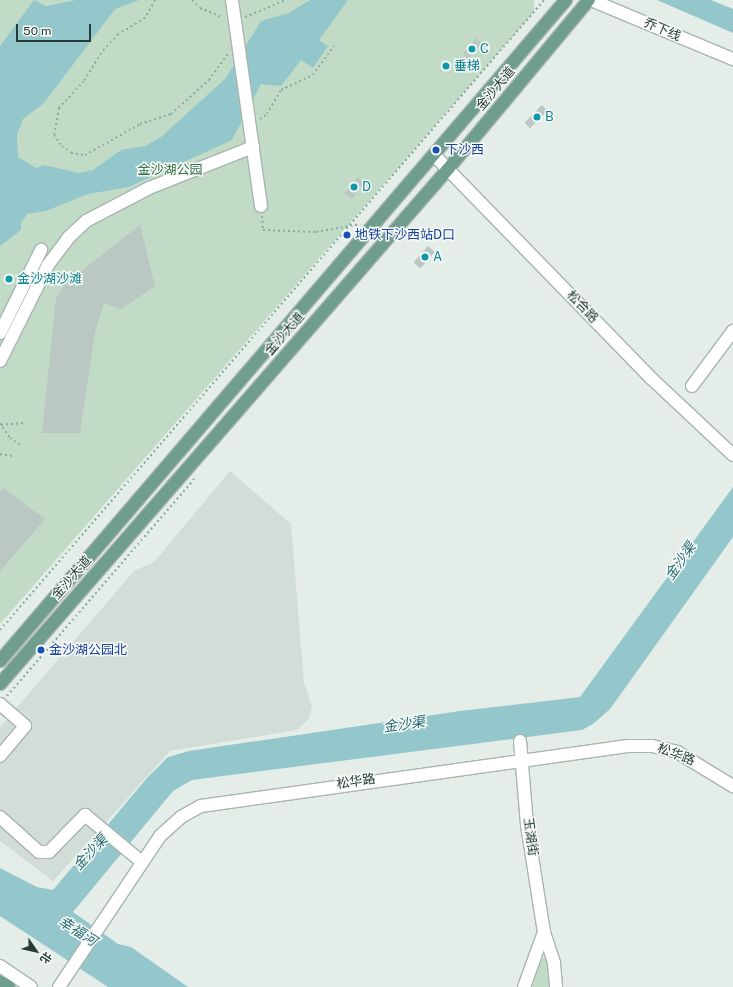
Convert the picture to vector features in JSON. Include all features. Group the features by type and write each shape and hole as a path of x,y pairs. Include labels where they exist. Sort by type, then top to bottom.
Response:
{"main road":[{"name":"金沙大道","path":"0,661 435,156 566,0"},
{"name":"金沙大道","path":"0,684 448,169 590,0"},
{"path":"0,982 9,987"}],"street":[{"path":"232,0 250,118 261,206"},
{"name":"乔下线","path":"590,0 733,59"},
{"path":"0,361 48,265 68,238 86,221 149,188 253,147"},
{"name":"松合路","path":"435,156 652,379 733,455"},
{"path":"0,333 41,250"},
{"path":"692,386 733,331"},
{"path":"0,704 25,726 0,756"},
{"name":"玉湖街","path":"520,741 521,760 544,932 554,963 556,987"},
{"name":"松华路","path":"59,987 160,836 181,817 201,806 521,760 652,746 677,752 733,786"},
{"path":"0,817 39,852 49,852 85,815 142,862"},
{"name":"玉湖街","path":"524,987 544,932"},
{"path":"0,966 31,987"}],"path":[{"path":"155,0 145,18 118,34 101,53 84,81 59,108 54,135 71,153 85,155 140,124 171,114 209,80 238,45"},
{"path":"0,630 544,0"},
{"path":"250,118 267,114 281,90 313,75 334,46"},
{"path":"261,206 263,230 316,232 350,225 377,222"},
{"path":"0,425 24,423"},
{"path":"0,425 10,438 20,446"},
{"path":"0,454 13,456"}],"shaded area":[{"path":"230,471 291,524 304,683 312,706 309,719 297,730 170,751 53,881 0,841 0,727 134,571 154,562"}],"green space":[{"name":"金沙湖公园","path":"0,0 534,0 534,12 0,624"},
{"path":"542,958 549,959 552,987 532,987"}],"water":[{"path":"34,0 46,6 76,0 139,0 115,9 44,103 23,119 17,135 18,157 36,168 44,165 79,173 93,170 121,150 145,146 161,137 225,79 261,21 289,13 310,0 348,0 319,40 328,46 313,68 301,60 281,86 261,84 232,140 129,187 88,194 46,211 27,214 21,223 21,230 0,246 0,46"},
{"path":"657,0 711,0 733,9 733,33"},
{"path":"733,487 733,537 610,709 593,724 582,730 192,780 173,791 73,912 118,944 131,947 188,987 108,987 0,916 0,868 37,887 53,890 147,778 168,757 189,751 460,711 580,697"}],"building":[{"name":"C","path":"476,38 482,43 469,59 463,54"},
{"name":"B","path":"542,105 548,111 530,128 524,123"},
{"name":"D","path":"357,177 364,182 352,199 345,194"},
{"path":"140,225 155,286 121,309 104,303 95,332 80,433 42,433 56,298 66,283"},
{"name":"A","path":"428,246 435,252 420,269 414,263"},
{"path":"3,488 45,519 0,571 0,492"}],"place":[{"name":"C","path":"472,49"},
{"name":"垂梯","path":"446,66"},
{"name":"B","path":"537,117"},
{"name":"下沙西","path":"436,150"},
{"name":"D","path":"354,187"},
{"name":"地铁下沙西站D口","path":"347,235"},
{"name":"A","path":"425,257"},
{"name":"金沙湖沙滩","path":"9,279"},
{"name":"金沙湖公园北","path":"41,650"}],"water label":[{"name":"金沙渠","path":"680,561"},
{"name":"金沙渠","path":"404,724"},
{"name":"金沙渠","path":"90,852"},
{"name":"幸福河","path":"78,931"}]}
